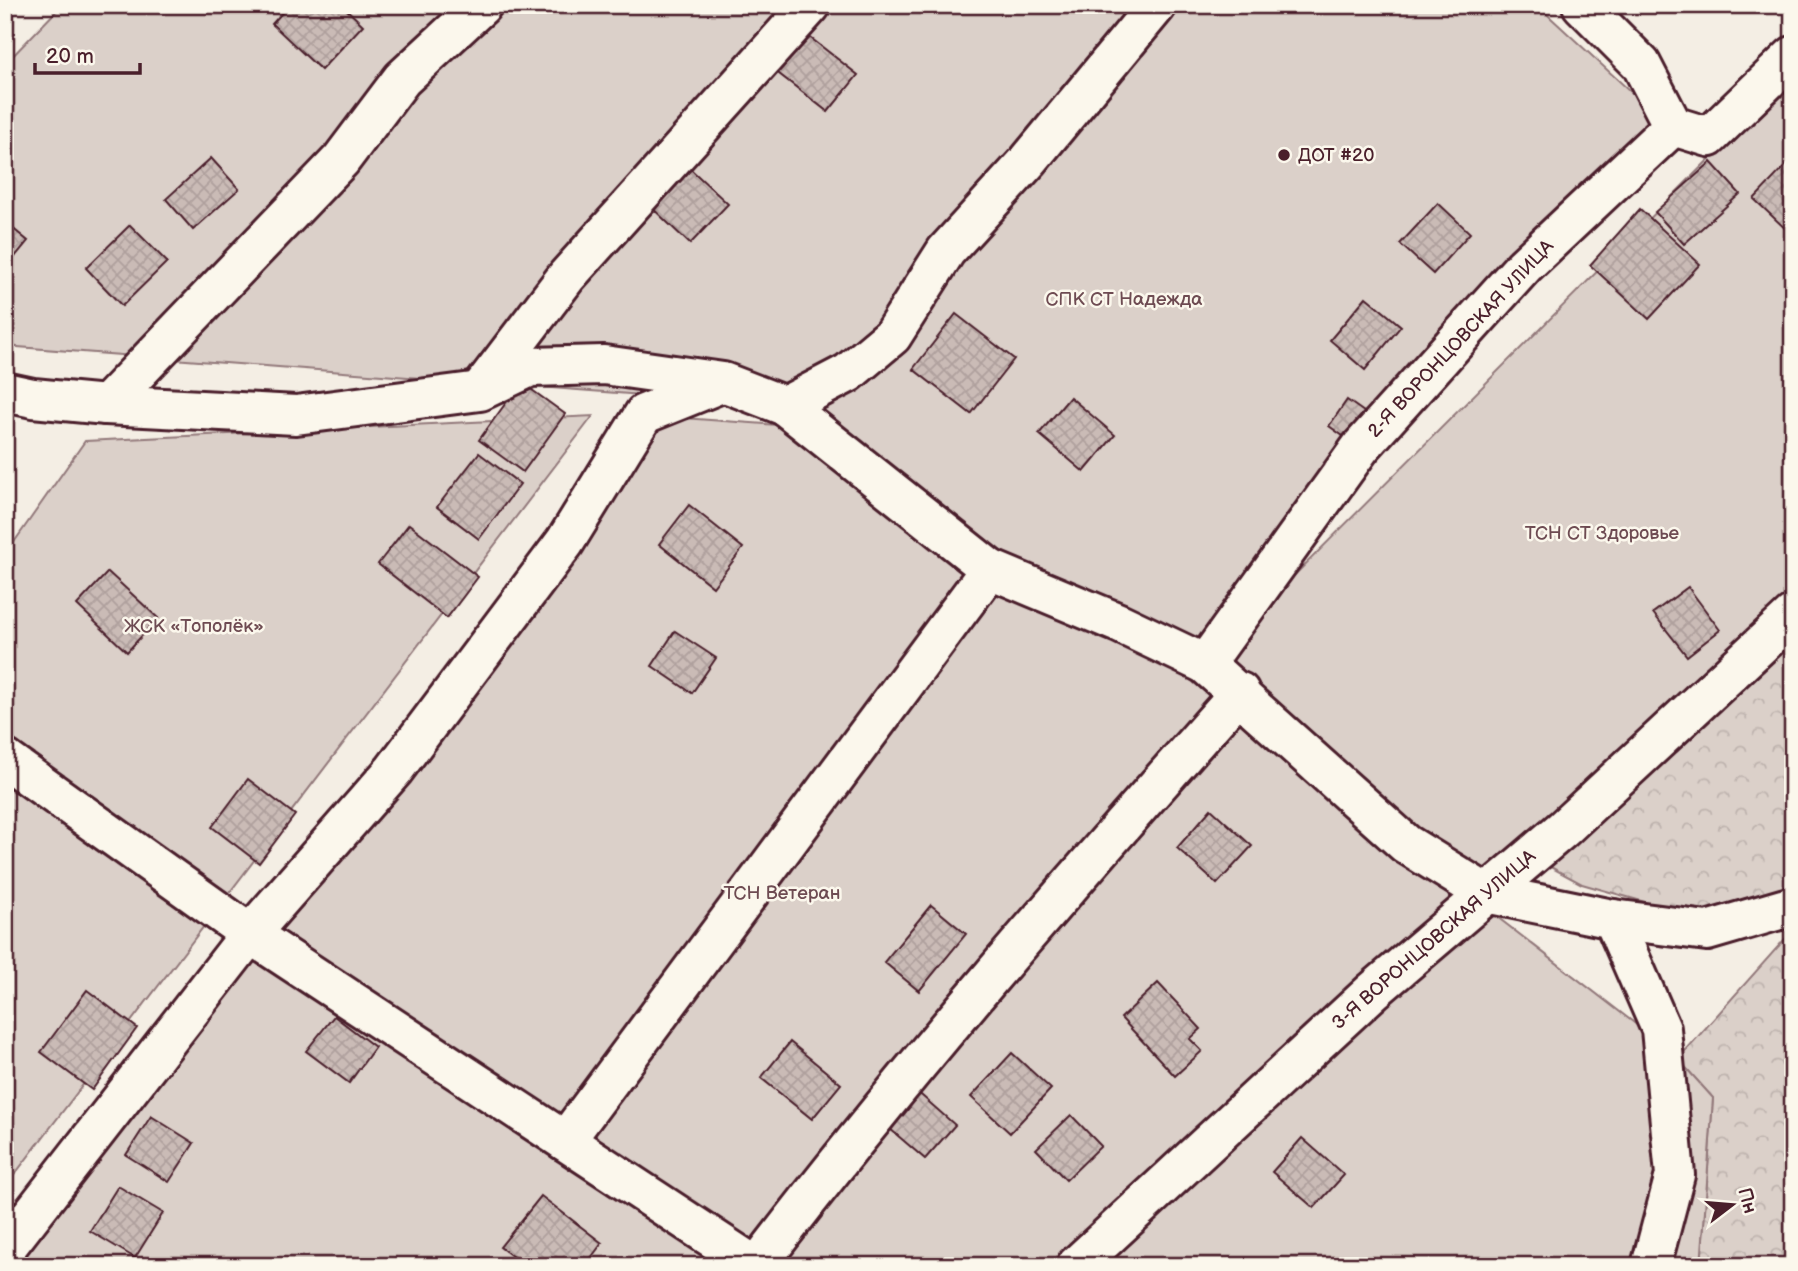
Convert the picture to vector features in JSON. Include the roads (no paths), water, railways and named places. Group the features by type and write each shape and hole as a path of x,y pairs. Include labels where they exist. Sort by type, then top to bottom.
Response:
{"lane":[{"path":"106,405 341,160 402,79 482,5"},
{"path":"480,391 567,276 811,5"},
{"path":"785,406 848,373 892,336 946,251 1029,160 1157,5"},
{"path":"1582,5 1641,64 1673,126 1709,137 1793,56"},
{"name":"2-Я ВОРОНЦОВСКАЯ УЛИЦА","path":"1205,664 1361,447 1524,266 1673,126"},
{"path":"5,392 33,398 106,405 296,415 480,391 530,367 604,365 723,382 785,406 990,569 1119,623 1205,664 1240,692 1406,844 1485,893 1613,919 1707,931 1793,906"},
{"path":"5,1249 250,934 394,770 565,542 644,414 723,382"},
{"path":"565,1141 990,569"},
{"name":"3-Я ВОРОНЦОВСКАЯ УЛИЦА","path":"1076,1266 1373,991 1563,829 1793,615"},
{"path":"5,759 250,934 756,1266 831,1169 1065,890 1240,692"},
{"path":"1613,919 1661,1029 1675,1175 1651,1266"}],"place":[{"name":"ДОТ #20","path":"1284,155"}],"park label":[{"name":"СПК СТ Надежда","path":"1124,299"},
{"name":"ТСН СТ Здоровье","path":"1602,533"},
{"name":"ЖСК «Тополёк»","path":"194,626"},
{"name":"ТСН Ветеран","path":"782,893"}]}
